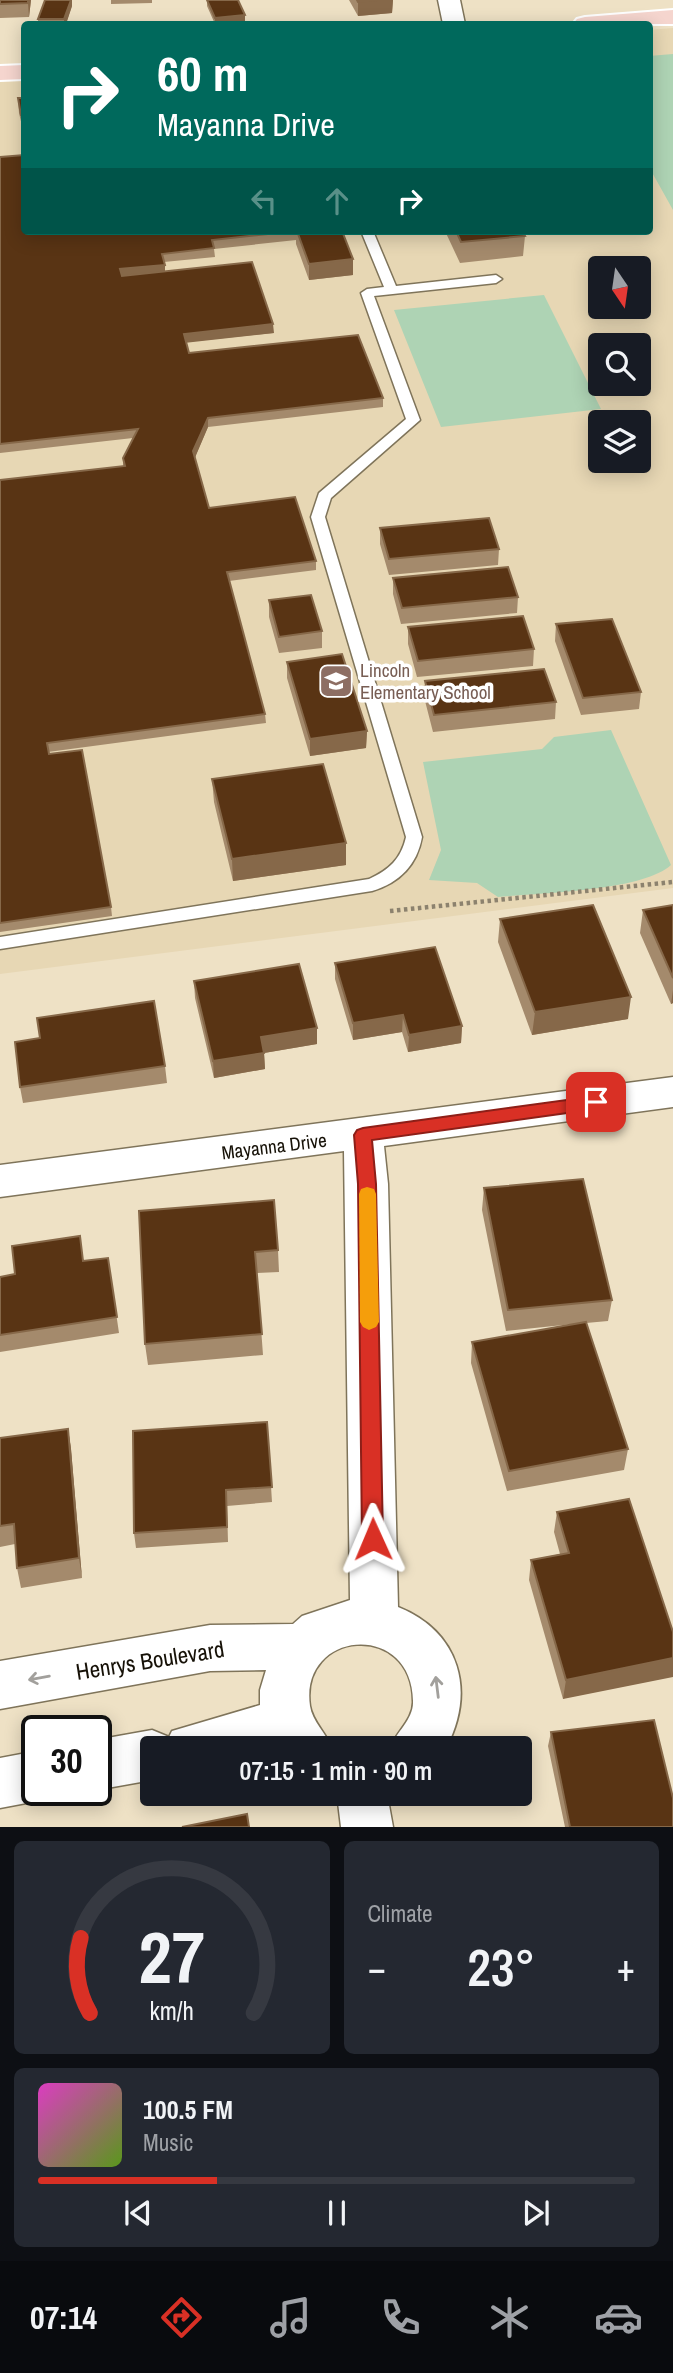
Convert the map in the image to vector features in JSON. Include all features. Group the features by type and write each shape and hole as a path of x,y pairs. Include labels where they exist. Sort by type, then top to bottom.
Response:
{"main road":[{"path":"623,21 673,17"},
{"path":"0,57 21,57"},
{"path":"0,73 21,72"}],"street":[{"path":"449,0 453,21"},
{"name":"Mayanna Drive","path":"0,1181 673,1092"},
{"path":"363,1135 367,1184 374,1621"},
{"path":"298,1735 283,1692 289,1666 300,1647 321,1631 346,1622 374,1621 400,1631 418,1644 433,1667 438,1688 438,1711 425,1736"},
{"name":"Henrys Boulevard","path":"0,1685 210,1648 300,1647"},
{"path":"112,1762 140,1757"},
{"path":"0,1783 21,1779"},
{"path":"364,1806 367,1827"}],"lane":[{"path":"369,235 391,290"},
{"path":"0,943 362,887 390,878 404,866 412,852 414,837 318,517 324,496 413,420 367,293 496,279"}],"path":[{"path":"386,911 673,882"}],"shaded area":[{"name":"Lincoln Elementary School","path":"673,28 673,888 0,974 0,79 21,78 21,235 653,235 653,30"}],"green space":[{"path":"673,54 673,210 653,174 653,56"},
{"path":"544,295 588,383 588,396 594,396 601,409 441,427 394,310"},
{"path":"611,730 671,865 657,874 615,885 498,897 477,883 429,880 441,850 423,762 542,749 554,737"}],"building":[{"path":"0,0 28,0 28,3 0,4"},
{"path":"45,0 71,0 64,19 38,19"},
{"path":"207,0 238,0 245,15 215,18"},
{"path":"21,155 21,235 259,235 212,240 214,248 162,254 165,265 120,269 122,276 252,262 273,324 184,334 189,353 358,335 383,398 208,418 193,451 209,508 295,497 316,561 227,572 265,714 47,743 49,754 82,750 111,907 0,923 0,480 125,466 123,458 138,429 0,444 0,157"},
{"path":"298,235 344,235 353,259 309,264"},
{"path":"458,235 525,236 461,242"},
{"path":"489,518 499,549 389,559 380,528"},
{"path":"508,567 518,597 402,608 393,578"},
{"path":"311,595 322,631 279,637 269,600"},
{"path":"523,616 534,649 418,661 408,627"},
{"path":"612,619 641,692 583,698 556,624"},
{"path":"342,654 367,731 310,739 287,662"},
{"path":"544,669 556,702 434,715 425,681"},
{"path":"323,764 346,843 232,859 212,779"},
{"path":"593,905 631,997 535,1012 500,919"},
{"path":"673,905 673,978 643,910"},
{"path":"435,947 462,1026 409,1035 403,1015 353,1023 335,963"},
{"path":"299,964 317,1028 261,1037 264,1053 213,1061 194,981"},
{"path":"154,1001 165,1066 20,1087 15,1042 40,1038 37,1018"},
{"path":"583,1179 612,1300 508,1310 484,1188"},
{"path":"274,1200 278,1250 255,1252 262,1334 145,1344 139,1211"},
{"path":"80,1236 83,1261 108,1258 117,1317 0,1335 0,1277 15,1274 12,1246"},
{"path":"586,1322 628,1449 509,1471 472,1342"},
{"path":"267,1422 272,1487 226,1490 227,1527 134,1533 133,1431"},
{"path":"68,1429 79,1558 17,1568 14,1524 0,1526 0,1438"},
{"path":"629,1499 673,1632 673,1658 566,1680 531,1560 569,1553 557,1512"},
{"path":"654,1720 673,1798 673,1827 570,1827 551,1732"},
{"path":"247,1814 249,1827 182,1827"}],"slow traffic":[{"path":"367,1194 369,1322"}],"place":[{"name":"Lincoln Elementary School","path":"336,681"}],"route":[{"path":"373,1539 367,1166 363,1135 596,1102"}]}
